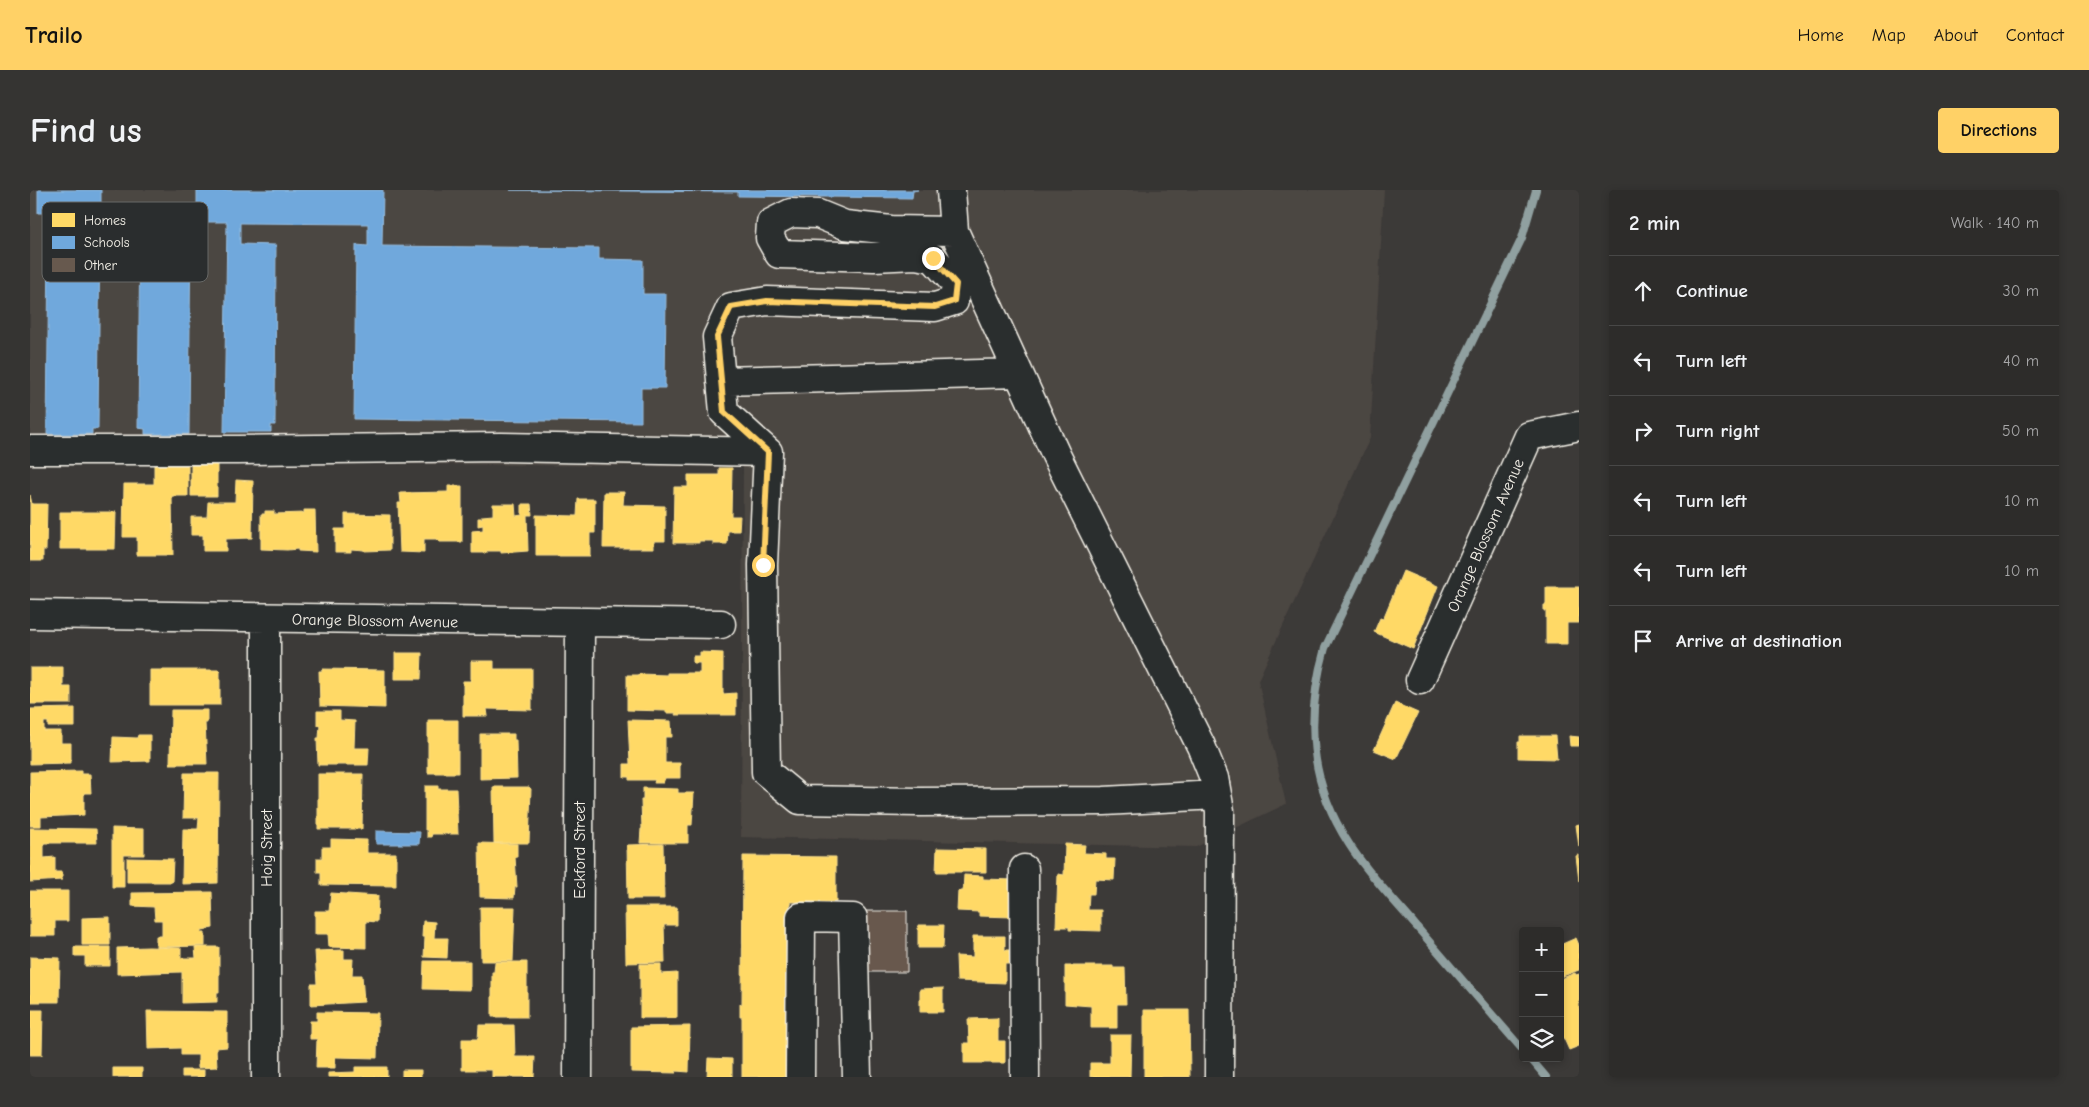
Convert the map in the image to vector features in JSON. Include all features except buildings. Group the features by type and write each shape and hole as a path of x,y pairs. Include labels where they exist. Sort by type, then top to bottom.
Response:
{"street":[{"path":"951,190 954,231 1056,455 1201,746 1214,778 1220,811 1219,1077"},
{"path":"768,452 724,412 717,337 731,307 767,301 935,307 954,301 956,284 933,258 915,255 874,258 779,254 770,238 771,223 791,213 818,214 845,225 891,230 954,231"},
{"path":"721,381 1018,373"},
{"name":"Orange Blossom Avenue","path":"1420,680 1528,436 1579,426"},
{"path":"30,450 501,447 768,452"},
{"path":"768,452 763,565 766,772 800,800 918,802 1084,801 1217,795"},
{"name":"Orange Blossom Avenue","path":"30,614 266,619 721,624"},
{"name":"Hoig Street","path":"266,619 266,1077"},
{"name":"Eckford Street","path":"578,1077 580,622"},
{"path":"1024,869 1025,1077"},
{"path":"800,1077 801,917 853,918 857,1077"}],"shaded area":[{"path":"30,190 1384,190 1370,438 1258,680 1286,804 1196,847 741,837 743,467 30,461"}],"waterway":[{"path":"1519,1045 1364,866 1349,844 1336,821 1326,797 1314,749 1313,724 1315,699 1325,648 1522,238 1536,190"},
{"path":"1533,1062 1546,1077"}],"route":[{"path":"763,565 768,452 724,412 717,337 731,307 767,301 935,307 954,301 956,284 933,258"}]}
